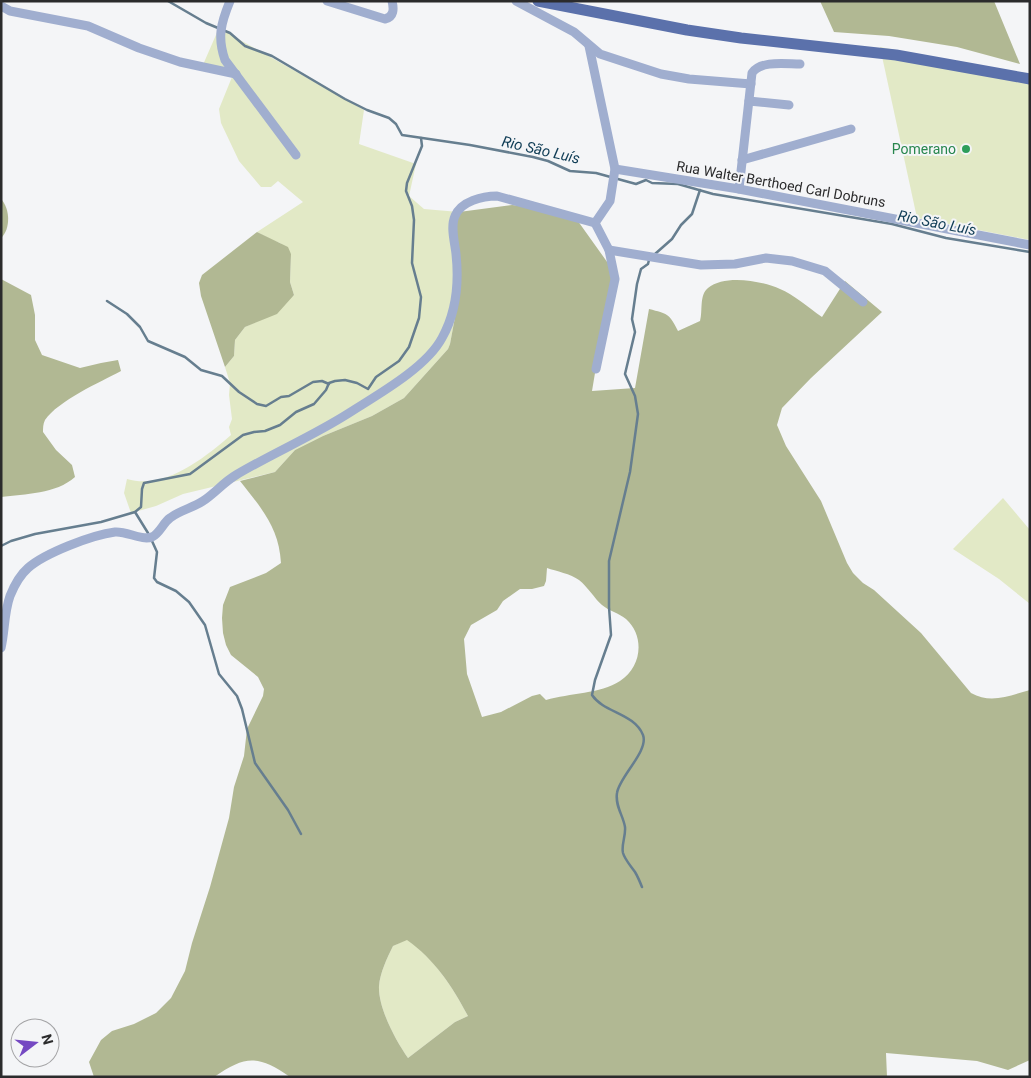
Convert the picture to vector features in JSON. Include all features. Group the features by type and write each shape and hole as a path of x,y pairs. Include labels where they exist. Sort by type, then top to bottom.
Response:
{"main road":[{"path":"538,1 687,30 741,38 896,55 1030,79"}],"street":[{"path":"230,1 223,19 220,45 225,60 296,155"},
{"path":"327,1 385,19 393,13 392,1"},
{"path":"516,1 574,32 588,46 600,54 661,74 689,79 751,84"},
{"path":"1,6 10,11 88,26 139,48 180,62 236,74"},
{"path":"588,46 614,174 610,200 595,223"},
{"path":"739,189 752,73 758,66 767,64 800,64"},
{"path":"749,101 789,105"},
{"path":"742,160 851,129"},
{"name":"Rua Walter Berthoed Carl Dobruns","path":"614,174 739,189 1030,245"},
{"path":"1,648 10,596 21,575 35,562 70,545 106,534 122,532 146,538 153,536 169,518 202,502 236,475 332,424 396,384 412,370 441,340 450,322 457,274 453,226 455,216 468,203 486,196 497,196 595,223 609,250 615,279 596,369"},
{"path":"609,250 701,265 735,264 766,258 792,261 825,271 863,302"}],"green space":[{"path":"820,1 994,1 1020,64 957,47 889,36 834,32"},
{"path":"219,28 364,110 359,144 416,164 409,196 424,209 459,212 461,285 448,349 404,398 372,416 295,450 275,472 183,494 156,506 131,513 124,493 127,479 155,480 169,476 196,462 231,435 229,427 232,419 229,395 230,383 225,367 234,356 235,340 245,327 258,321 294,295 290,282 291,254 280,243 257,232 303,202 278,181 271,187 261,187 239,161 221,123 219,109 232,77 202,67"},
{"name":"Pomerano","path":"880,47 987,67 1030,79 1030,240 917,218"},
{"path":"1,199 8,213 8,224 1,238"},
{"path":"512,205 551,209 575,217 610,266 616,293 599,349 592,391 635,388 649,309 667,315 678,331 700,321 702,299 705,291 715,284 724,281 754,281 772,286 790,294 822,317 845,281 882,312 811,378 782,408 777,425 786,446 821,501 853,573 921,633 971,693 986,698 1000,698 1030,690 1030,1060 1008,1070 977,1061 886,1053 887,1077 290,1077 269,1065 252,1060 235,1065 214,1077 94,1077 89,1062 101,1040 112,1031 134,1024 156,1013 171,998 185,971 229,818 234,787 244,756 247,729 263,696 264,689 258,677 231,655 223,633 223,605 230,587 266,573 281,563 280,550 273,528 262,509 240,481 275,472 295,450 372,416 404,398 448,349 461,285 451,232 459,212","holes":["547,568 576,578 602,605 626,619 636,634 638,642 637,660 627,675 612,685 594,691 546,700 540,694 532,696 501,712 482,717 467,674 464,639 471,625 497,610 503,601 520,589 544,586","407,940 426,956 442,974 468,1016 455,1022 408,1058 393,1034 379,995 382,971 393,946"]},
{"path":"257,232 288,247 291,254 290,282 294,295 277,314 245,327 235,340 234,356 225,367 201,296 199,283 202,275"},
{"path":"1,279 31,295 35,315 35,340 42,355 80,368 118,360 121,371 69,399 51,413 44,422 43,432 56,450 72,465 75,477 67,483 50,490 1,497"},
{"path":"1003,498 1030,530 1030,604 999,579 953,549"},
{"path":"407,939 442,974 468,1016 455,1022 408,1058 393,1034 379,995 382,971 393,946"}],"waterway":[{"name":"Rio São Luís","path":"168,1 206,23 230,33 245,46 272,56 345,99 389,118 396,124 402,135 533,157 548,161 570,171 596,173 636,184 646,180 652,183 678,184 713,194 892,224 946,238 1030,252"},
{"path":"1,546 35,534 101,522 135,512 141,507 144,483 190,474 243,435 265,431 280,425 296,412 314,404 326,390 329,383 345,380 357,383 368,389 376,377 399,361 409,347 419,318 421,297 412,263 414,220 412,206 406,191 407,183 422,146 421,138"},
{"path":"655,254 672,239 681,225 692,214 700,190"},
{"path":"642,887 623,853 625,827 618,806 617,793 623,779 642,749 643,735 633,722 604,706 592,695 595,680 611,635 609,561 630,472 638,414 635,396 625,374 635,332 632,319 637,284 641,269 648,264 649,260"},
{"path":"107,301 127,314 140,327 148,341 185,357 201,370 222,376 239,392 257,404 266,406 281,397 289,396 313,382 322,381 329,384"},
{"path":"135,512 148,533"},
{"path":"152,541 157,552 154,578 157,582 176,591 189,602 205,625 219,674 237,696 242,709 255,763 288,810 301,834"}],"place":[{"name":"Pomerano","path":"966,149"}]}
